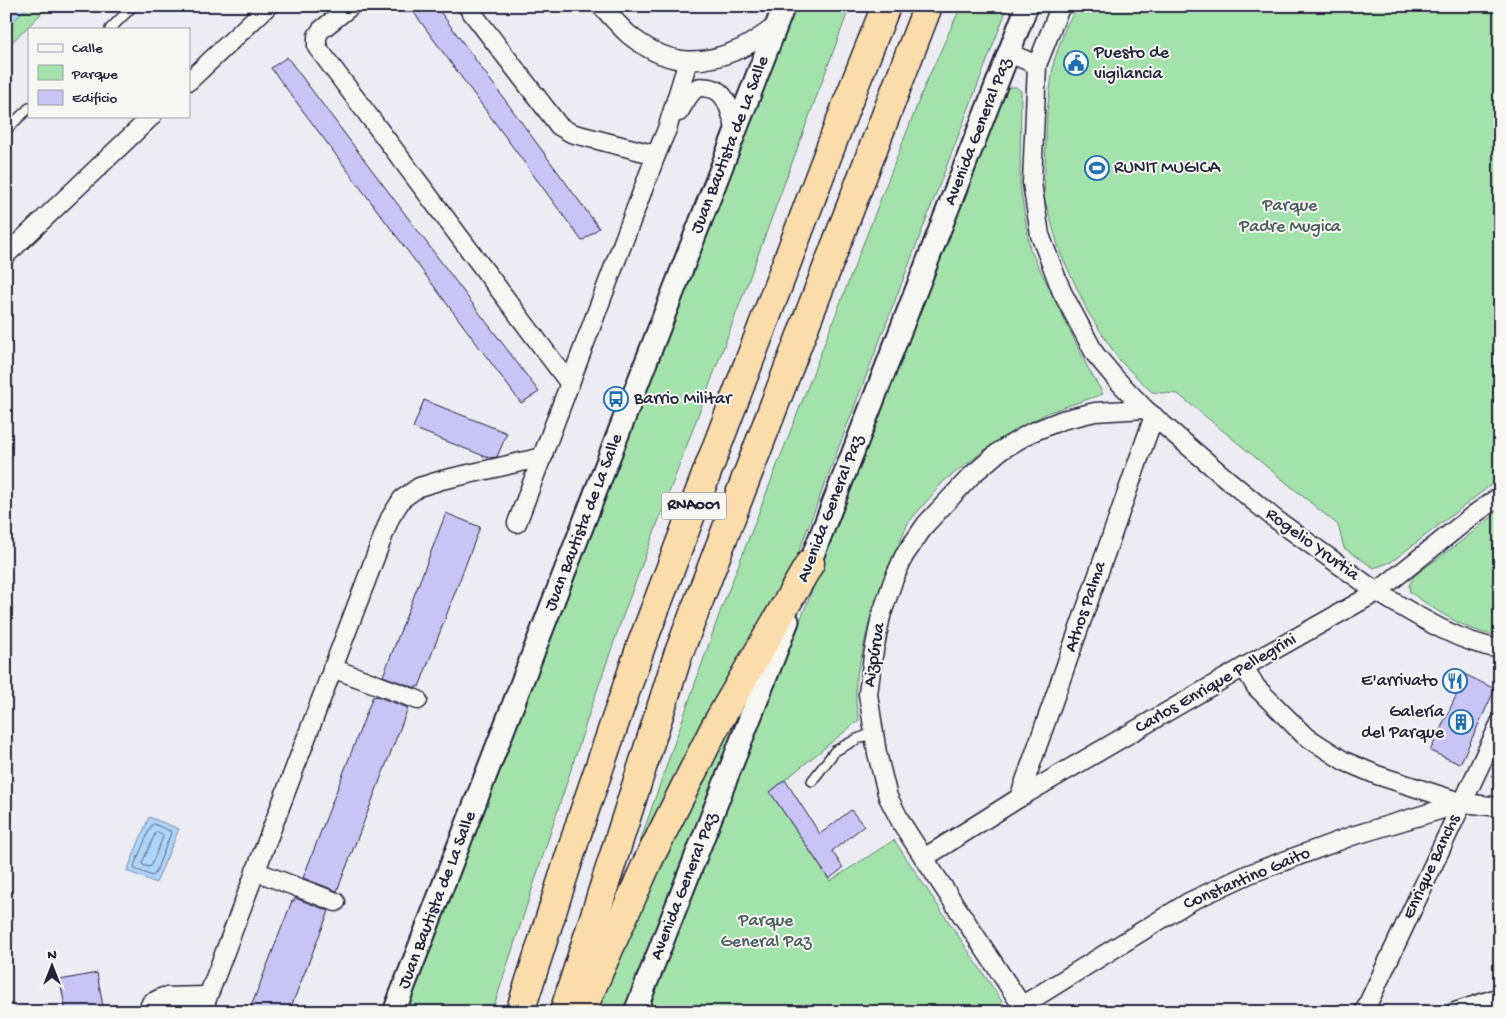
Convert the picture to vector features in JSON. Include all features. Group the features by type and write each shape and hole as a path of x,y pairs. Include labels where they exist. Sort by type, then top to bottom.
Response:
{"highway":[{"name":"RNA001","path":"520,1012 581,821 641,646 843,114 886,6"},
{"name":"RNA001","path":"564,1012 678,655 928,6"},
{"path":"887,113 948,6"},
{"path":"581,1012 648,862 715,727 810,563"}],"street":[{"path":"190,80 268,6"},
{"path":"351,6 320,30 317,36 317,46 570,384"},
{"path":"467,6 559,126 571,133 656,155"},
{"path":"601,6 628,34 649,49 669,58 688,61 710,59 740,49 776,26"},
{"name":"Juan Bautista de La Salle","path":"394,1012 784,6"},
{"name":"Avenida General Paz","path":"635,1012 1027,6"},
{"name":"Rogelio Yrurtia","path":"1062,6 1037,65 1032,183 1040,235 1062,292 1095,354 1149,413 1274,518 1377,592 1458,637 1500,649"},
{"path":"1009,53 1037,65"},
{"path":"517,523 667,129 688,61"},
{"path":"667,129 693,91 700,87 713,88 724,96 736,131"},
{"path":"6,255 150,118"},
{"name":"Aizpúrua","path":"1024,1008 902,824 888,797 873,733 868,694 881,616 904,556 926,524 972,475 1000,451 1030,433 1062,420 1095,412 1149,413"},
{"name":"Athos Palma","path":"1019,798 1149,413"},
{"path":"147,1012 151,1003 163,997 205,1004 390,518 402,499 419,487 442,480 543,457"},
{"name":"Carlos Enrique Pellegrini","path":"924,858 1019,798 1377,592 1500,496"},
{"path":"1244,667 1256,687 1304,736 1344,761 1377,775 1463,803 1500,807"},
{"path":"332,668 418,700"},
{"name":"Enrique Banchs","path":"1364,1012 1500,723"},
{"name":"Constantino Gaito","path":"1024,1008 1039,995 1189,902 1206,894 1249,874 1352,836 1463,803"},
{"path":"255,871 336,902"},
{"path":"1455,1012 1500,997"}],"lane":[{"path":"111,28 133,6"},
{"path":"6,130 28,109"},
{"path":"812,781 835,750 873,733"}],"green space":[{"path":"6,6 49,6 6,48"},
{"path":"796,6 850,6 625,610 492,1012 407,1012"},
{"path":"961,6 1008,6 794,564 730,673 640,854 636,853 719,615 925,85"},
{"name":"Parque Padre Mugica","path":"1078,6 1500,6 1500,478 1391,562 1374,568 1344,548 1338,525 1178,394 1152,392 1119,360 1088,312 1060,252 1044,197 1047,112 1054,61 1066,26"},
{"name":"Parque General Paz","path":"1016,87 1021,91 1020,186 1030,249 1087,366 1103,394 1049,412 998,440 944,481 908,523 870,619 856,679 856,703 859,720 770,792 830,881 894,840 1009,1012 647,1012 1006,89"},
{"path":"1500,510 1500,636 1464,626 1453,620 1410,592 1409,585 1414,576"},
{"path":"736,699 744,702 623,1012 596,1012 604,987 650,892"}],"water":[{"path":"6,6 29,6 6,28"},
{"path":"149,817 179,829 156,883 127,871"}],"building":[{"path":"409,6 436,6 599,228 582,241"},
{"path":"287,57 539,392 521,403 271,68"},
{"path":"424,400 507,433 497,457 489,458 413,428"},
{"path":"446,513 480,527 419,687 417,686 416,688 383,676"},
{"name":"Galería del Parque","path":"1454,669 1495,689 1460,764 1430,751 1457,694 1445,687"},
{"path":"373,696 408,708 337,891 303,878"},
{"path":"785,780 820,834 851,810 864,826 832,851 843,868 829,879 770,792"},
{"path":"295,898 329,911 289,1012 249,1012 292,901"},
{"path":"97,973 104,1012 66,1012 60,980"}],"place":[{"name":"Puesto de vigilancia","path":"1076,63"},
{"name":"RUNIT MUGICA","path":"1097,168"},
{"name":"Barrio Militar","path":"616,399"},
{"name":"E'arrivato","path":"1455,681"},
{"name":"Galería del Parque","path":"1461,722"}]}
